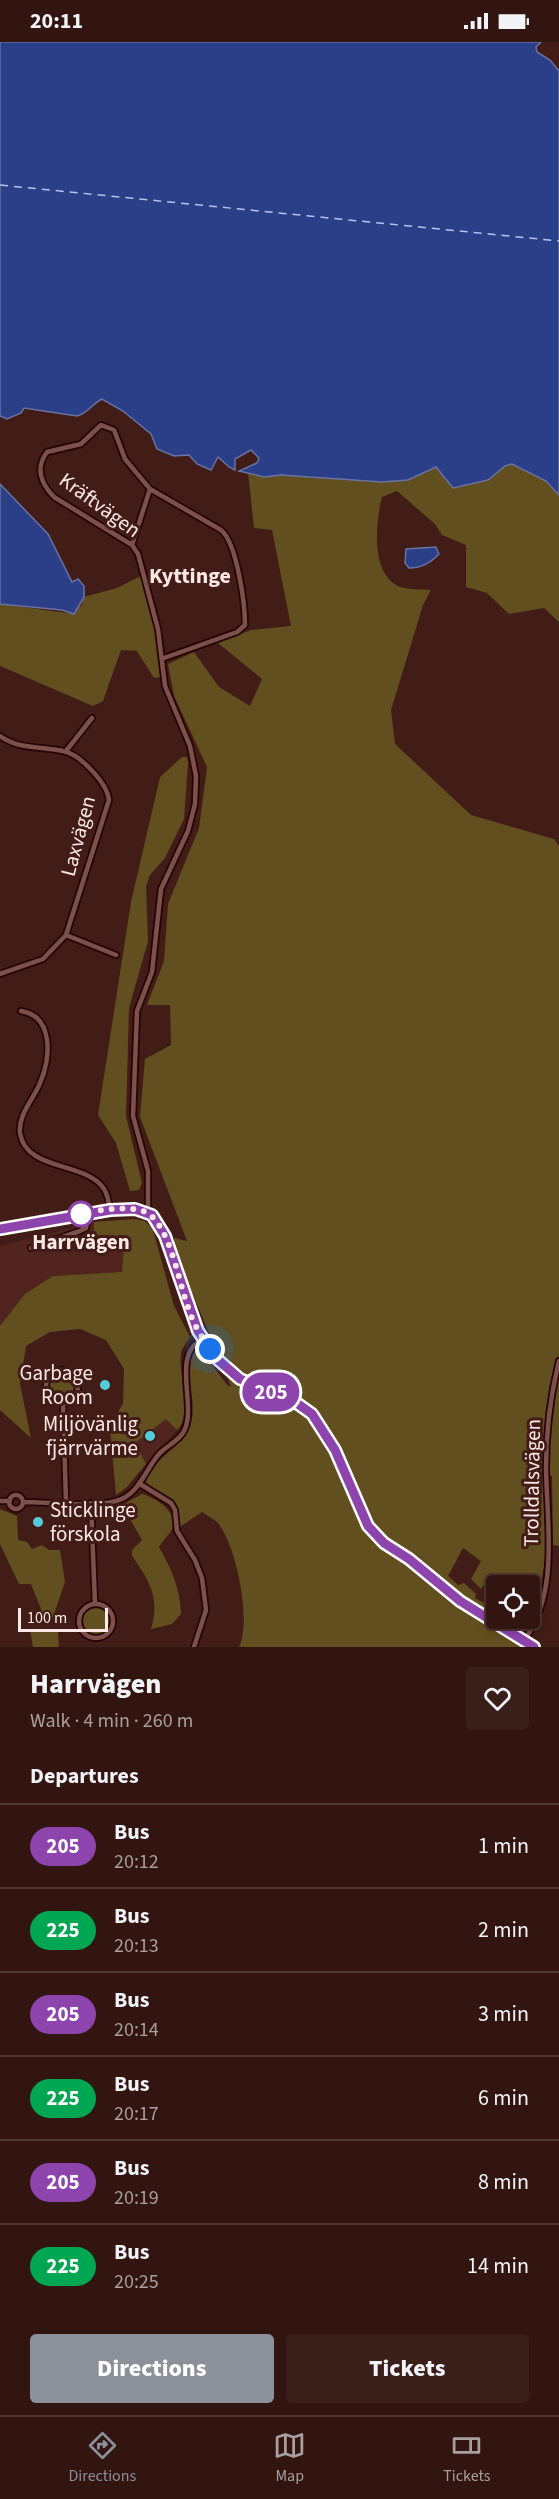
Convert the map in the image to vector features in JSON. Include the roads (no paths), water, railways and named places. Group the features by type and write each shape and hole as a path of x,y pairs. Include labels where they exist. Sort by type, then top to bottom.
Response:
{"street":[{"name":"Kräftvägen","path":"148,1213 148,1171 133,1116 138,1011 152,972 161,888 188,831 196,790 194,760 165,686 164,658 138,554 132,544 54,497 43,482 40,461 47,452 76,447 98,427 105,426 114,430 125,459 150,489"},
{"path":"132,544 150,489 228,535 245,625 237,632 164,658"},
{"path":"0,736 15,745 66,751 92,718"},
{"name":"Laxvägen","path":"0,974 44,958 66,935 109,800 108,792 101,780 66,751"},
{"path":"66,935 116,955"},
{"path":"21,1011 31,1012 39,1018 47,1044 44,1073 21,1119 22,1140 33,1155 100,1184 108,1197 110,1210"},
{"path":"0,1230 110,1210 130,1209 148,1213 157,1220 165,1236 187,1306 203,1339 229,1372 254,1386 291,1399 312,1414 335,1450 368,1526 384,1543 409,1559 460,1601 525,1639 534,1647"},
{"path":"31,1248 80,1232 86,1228 89,1212"},
{"path":"23,1502 18,1496 13,1496 10,1502 11,1507 17,1509 23,1502 115,1501 140,1484 160,1452 184,1431 189,1414 186,1362 189,1351 203,1339"},
{"name":"Trolldalsvägen","path":"525,1639 532,1629 545,1586 548,1549 548,1417 559,1360"},
{"path":"67,1370 74,1374 78,1386 73,1398 63,1404 47,1392 46,1383 51,1375 67,1370"},
{"path":"63,1404 66,1502"},
{"path":"140,1484 171,1503 175,1510 177,1531 195,1560 202,1578 206,1610 194,1647"},
{"path":"0,1501 10,1502"},
{"path":"91,1503 95,1604"},
{"path":"95,1604 108,1610 113,1621 107,1633 98,1637 88,1635 80,1622 82,1612 95,1604"}],"water":[{"path":"0,42 541,42 536,47 537,52 550,60 559,71 559,495 546,481 512,464 505,466 488,480 453,488 436,467 408,480 382,482 281,475 264,477 239,471 257,463 259,458 251,450 235,459 235,470 218,457 211,470 197,464 189,455 174,456 157,449 151,434 123,411 102,399 77,416 24,408 21,413 7,419 0,416"},
{"path":"0,484 48,534 72,582 78,579 84,586 84,597 74,614 62,610 0,604"},
{"path":"436,547 439,554 426,564 409,568 405,563 406,549"}],"place":[{"name":"Harrvägen","path":"81,1214"},
{"name":"Garbage Room","path":"105,1385"},
{"name":"Miljövänlig fjärrvärme","path":"150,1436"},
{"name":"Sticklinge förskola","path":"38,1522"}],"district":[{"name":"Kyttinge","path":"190,576"}]}
